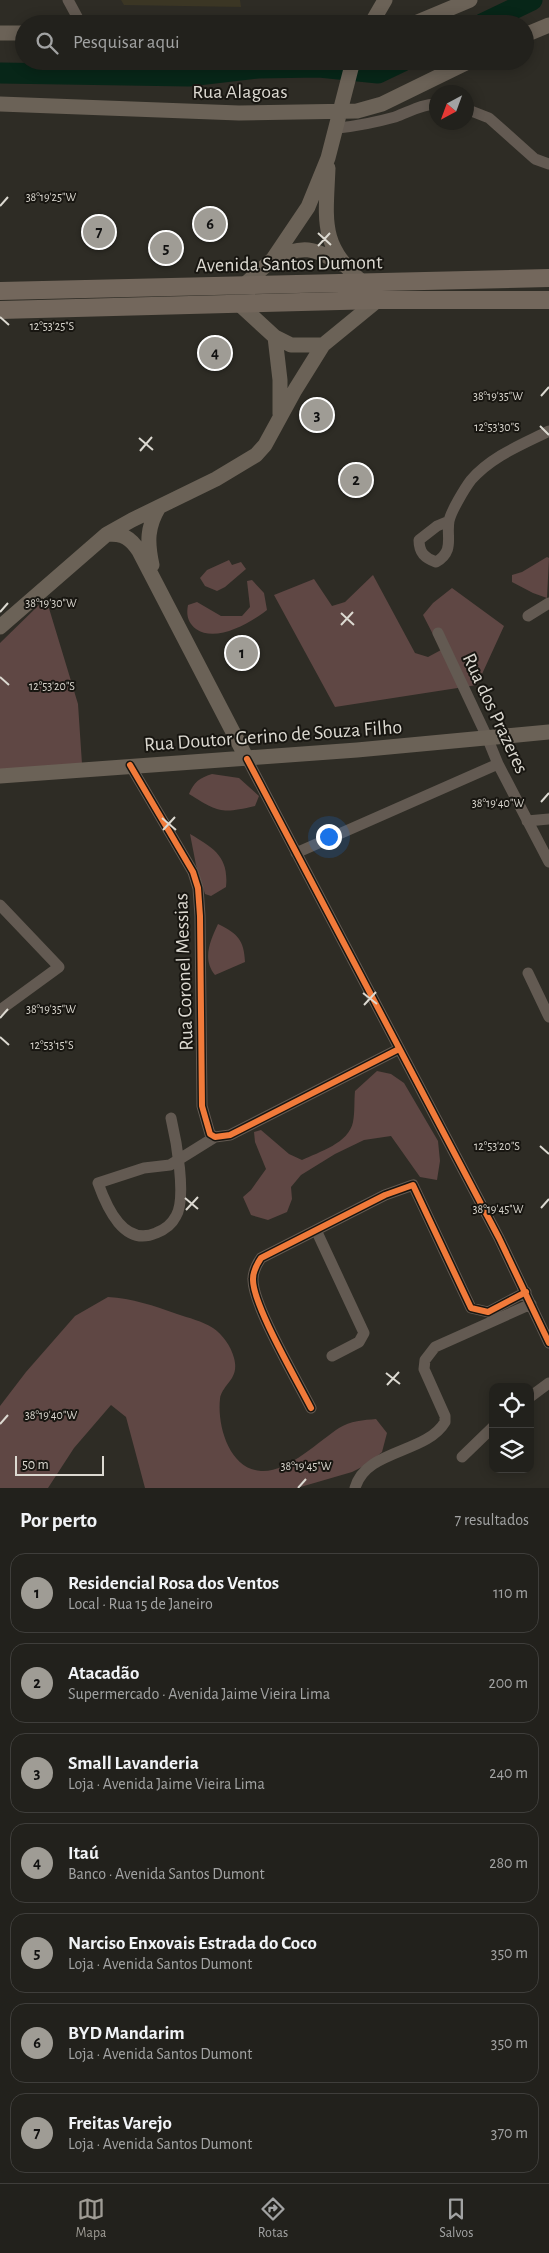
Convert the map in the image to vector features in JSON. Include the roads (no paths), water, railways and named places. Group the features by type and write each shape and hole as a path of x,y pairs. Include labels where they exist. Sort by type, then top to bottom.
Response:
{"highway":[{"name":"Avenida Santos Dumont","path":"0,291 549,278"},
{"name":"Avenida Santos Dumont","path":"0,310 378,300 549,300"}],"main road":[{"path":"376,15 385,0"},
{"path":"434,15 470,0"},
{"path":"534,32 549,25"},
{"path":"0,33 15,33"},
{"path":"244,285 272,259 308,207 338,128 351,70"},
{"name":"Rua Alagoas","path":"0,104 239,113 357,110 382,104 452,70"},
{"path":"328,158 326,213 328,232 342,265"},
{"path":"272,259 301,249 319,251 342,265 362,282"},
{"path":"0,627 108,534 216,479 256,455 265,444 280,415 323,346 378,300"},
{"path":"239,304 275,337 291,345 323,346"},
{"path":"275,337 280,380 280,415"},
{"path":"155,582 148,546 148,531 159,507"},
{"path":"108,534 121,534 133,542 247,758"},
{"name":"Rua Doutor Gerino de Souza Filho","path":"0,776 130,765 247,758 549,732"}],"street":[{"path":"68,0 77,15"},
{"path":"338,128 391,118 429,105"},
{"path":"474,113 489,118 535,159 549,164"},
{"path":"449,521 437,526 419,540 421,554 436,562 446,554 450,535 449,521 470,482 487,465 549,431"},
{"path":"528,616 549,603"},
{"name":"Rua dos Prazeres","path":"438,632 498,764 549,862"},
{"path":"247,758 526,1292 549,1343"},
{"path":"296,853 498,764"},
{"name":"Rua Coronel Messias","path":"130,765 183,853 193,872 198,888 202,1106 210,1134 215,1137"},
{"path":"527,821 549,819"},
{"path":"0,905 59,967 0,1010"},
{"path":"528,973 549,1018"},
{"path":"171,1118 179,1160 180,1196 177,1216 166,1229 149,1236 131,1234 116,1222 106,1207 98,1184 144,1168 170,1164 179,1160 215,1137 230,1135 399,1049"},
{"path":"312,1408 259,1304 253,1278 256,1265 261,1258 385,1195 413,1186 471,1308 468,1332"},
{"path":"316,1230 364,1333 359,1342 332,1356"},
{"path":"471,1308 488,1312 526,1292"},
{"path":"355,1488 362,1473 371,1466 441,1429 445,1422 445,1416 426,1378 424,1369 425,1360 435,1347 531,1304"},
{"path":"534,1394 549,1383"},
{"path":"462,1457 492,1428"}],"waterway":[{"path":"501,15 532,0"},
{"path":"0,73 189,76 241,70"},
{"path":"348,70 378,73 384,70"}],"place":[{"name":"BYD Mandarim","path":"210,224"},
{"name":"Freitas Varejo","path":"99,232"},
{"name":"Narciso Enxovais Estrada do Coco","path":"166,248"},
{"name":"Itaú","path":"215,353"},
{"name":"Small Lavanderia","path":"317,415"},
{"name":"Atacadão","path":"356,480"},
{"name":"Residencial Rosa dos Ventos","path":"242,653"}]}
